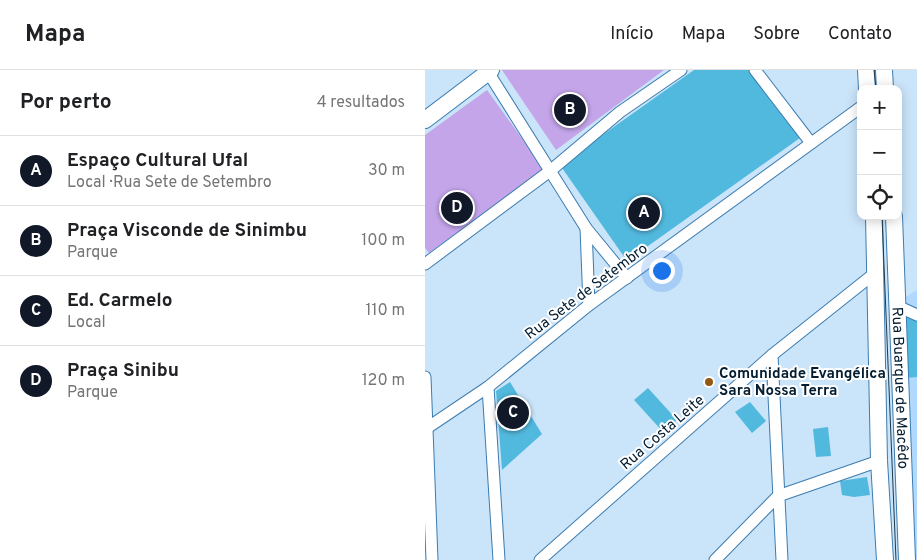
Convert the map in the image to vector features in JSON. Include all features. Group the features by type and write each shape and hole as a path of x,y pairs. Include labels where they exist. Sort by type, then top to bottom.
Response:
{"street":[{"path":"425,264 550,171 620,112 681,70"},
{"path":"755,70 811,143"},
{"path":"866,70 867,85"},
{"path":"884,70 885,85"},
{"path":"425,120 489,71 586,228 627,278"},
{"name":"Rua Sete de Setembro","path":"427,428 488,386 589,305 857,110"},
{"name":"Rua Buarque de Macêdo","path":"874,220 879,461 885,560"},
{"name":"Rua Buarque de Macêdo","path":"893,220 907,560"},
{"path":"586,228 589,305"},
{"name":"Rua Costa Leite","path":"540,560 772,355 875,273"},
{"path":"897,306 917,315"},
{"path":"772,355 782,560"},
{"path":"425,377 431,560"},
{"path":"488,386 499,560"},
{"path":"715,560 778,496 879,461"}],"shaded area":[{"path":"502,70 664,70 556,150"},
{"path":"487,90 544,169 429,253 425,248 425,135"},
{"path":"917,290 917,558 915,560 904,560 899,301"}],"building":[{"path":"694,70 752,70 800,138 627,261 560,165"},
{"path":"900,314 917,321 917,377 905,378"},
{"path":"510,382 542,434 502,470 496,391"},
{"path":"648,388 677,420 664,433 634,400"},
{"path":"750,402 766,421 752,433 735,412"},
{"path":"828,427 831,456 816,457 813,429"},
{"path":"867,477 870,495 854,497 842,495 840,481"}],"tram line":[{"path":"874,70 876,85"},
{"path":"882,220 896,560"}],"place":[{"name":"Praça Visconde de Sinimbu","path":"570,110"},
{"name":"Praça Sinibu","path":"457,208"},
{"name":"Espaço Cultural Ufal","path":"644,213"},
{"name":"Comunidade Evangélica Sara Nossa Terra","path":"709,382"},
{"name":"Ed. Carmelo","path":"513,413"}]}
